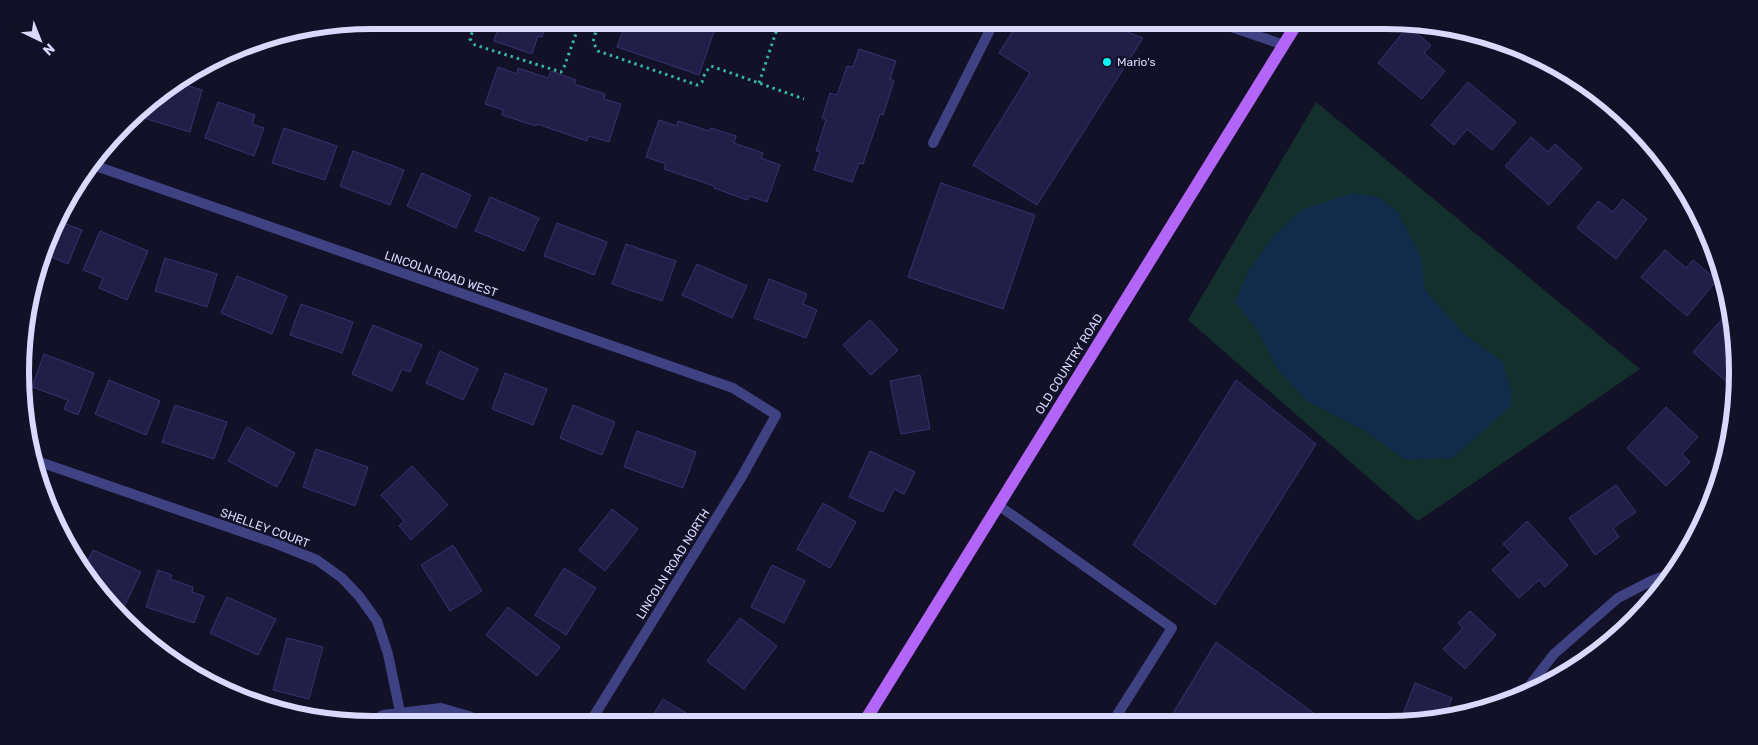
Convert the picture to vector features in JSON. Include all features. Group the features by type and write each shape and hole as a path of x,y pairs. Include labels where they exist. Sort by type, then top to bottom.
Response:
{"main road":[{"name":"OLD COUNTRY ROAD","path":"868,716 1294,29"}],"street":[{"path":"932,143 990,29"},
{"path":"1237,29 1284,45"},
{"name":"LINCOLN ROAD WEST","path":"98,167 733,388 776,415"},
{"name":"LINCOLN ROAD NORTH","path":"594,716 741,478 776,415"},
{"name":"SHELLEY COURT","path":"40,462 277,544 317,560 342,578 360,596 377,621 388,654 400,712"},
{"path":"998,505 1172,628 1116,716"},
{"path":"1531,684 1554,654 1618,598 1661,577"},
{"path":"381,716 441,708 469,716"}],"path":[{"path":"473,29 470,39 475,45 561,72 578,29"},
{"path":"597,29 593,42 598,51 697,85 702,82 705,72 711,66 804,99"},
{"path":"759,82 777,29"}],"green space":[{"path":"1316,102 1640,369 1418,521 1188,320"}],"water":[{"path":"1352,193 1378,197 1397,211 1421,257 1425,290 1464,334 1503,362 1511,391 1511,406 1453,458 1406,460 1365,431 1307,401 1278,370 1258,331 1235,302 1249,270 1273,237 1301,210"}],"building":[{"path":"498,29 545,29 542,37 538,36 532,54 494,41"},
{"path":"624,29 715,29 699,75 617,47"},
{"path":"1014,29 1119,29 1143,38 1037,205 973,165 1030,73 999,53"},
{"path":"1406,29 1408,29 1412,30 1431,45 1424,53 1445,71 1422,99 1378,63"},
{"path":"859,49 896,61 890,79 894,81 883,115 880,114 863,164 859,163 852,182 814,170 820,152 816,151 826,120 822,118 830,93 837,95 847,66 853,67"},
{"path":"498,67 517,74 518,68 548,78 551,71 576,80 574,84 605,94 604,99 621,104 609,142 589,136 587,141 537,124 536,126 502,115 503,110 485,104"},
{"path":"1468,82 1516,122 1492,150 1467,129 1454,145 1431,125"},
{"path":"185,85 202,90 190,132 142,118"},
{"path":"218,102 255,115 252,124 264,128 254,156 205,138"},
{"path":"659,120 677,126 678,121 709,131 711,128 736,136 734,143 763,153 761,158 780,165 767,202 750,196 747,200 714,188 714,186 664,169 666,164 646,157"},
{"path":"284,128 337,146 325,180 272,163"},
{"path":"1531,137 1548,152 1555,144 1582,168 1549,205 1505,166"},
{"path":"353,151 404,170 390,205 340,186"},
{"path":"422,173 471,195 456,228 407,206"},
{"path":"941,183 1035,215 1003,309 908,277"},
{"path":"490,197 539,218 524,251 475,231"},
{"path":"1623,199 1647,219 1616,259 1577,228 1598,201 1613,212"},
{"path":"63,223 82,230 68,264 49,256"},
{"path":"557,223 607,242 594,275 544,256"},
{"path":"100,231 148,251 127,300 99,288 103,278 83,270"},
{"path":"626,244 676,261 662,301 612,284"},
{"path":"1665,250 1686,268 1693,260 1717,280 1687,316 1641,277"},
{"path":"165,258 217,274 207,307 155,291"},
{"path":"697,264 747,286 732,318 682,295"},
{"path":"237,276 287,296 272,334 221,313"},
{"path":"769,279 807,294 803,304 817,310 806,338 754,318"},
{"path":"301,304 353,322 342,353 290,335"},
{"path":"1724,316 1729,350 1728,383 1693,352"},
{"path":"870,320 898,350 871,375 843,345"},
{"path":"373,325 422,345 410,372 402,369 392,391 352,374"},
{"path":"440,351 478,369 463,400 426,383"},
{"path":"44,354 94,373 78,415 64,409 68,400 32,387"},
{"path":"505,373 547,389 533,425 492,409"},
{"path":"920,375 930,429 901,434 890,381"},
{"path":"109,380 160,401 146,435 95,414"},
{"path":"1236,380 1316,444 1215,605 1133,545"},
{"path":"175,405 227,422 214,459 162,442"},
{"path":"573,405 615,422 602,455 560,438"},
{"path":"1666,407 1698,437 1682,454 1690,462 1666,486 1627,448"},
{"path":"247,427 295,453 277,487 228,461"},
{"path":"637,431 696,452 683,488 624,467"},
{"path":"316,449 368,467 355,506 303,487"},
{"path":"870,451 915,472 904,494 894,489 883,512 849,497"},
{"path":"412,466 448,505 411,540 399,526 404,521 381,495"},
{"path":"1616,485 1636,512 1613,528 1619,537 1595,555 1569,518"},
{"path":"823,503 856,522 830,568 797,549"},
{"path":"612,509 638,529 605,571 579,550"},
{"path":"1527,521 1568,565 1545,587 1539,580 1519,598 1492,570 1511,552 1503,544"},
{"path":"453,545 482,591 450,611 421,565"},
{"path":"93,550 141,572 123,609 100,582 87,563"},
{"path":"772,565 805,581 784,623 751,607"},
{"path":"564,568 596,588 566,635 535,615"},
{"path":"158,570 172,575 170,579 193,587 192,592 204,596 194,623 146,607"},
{"path":"227,597 276,619 258,655 210,633"},
{"path":"508,607 560,647 537,676 486,635"},
{"path":"1470,611 1496,635 1465,669 1443,649 1463,628 1458,623"},
{"path":"740,618 777,646 744,689 707,661"},
{"path":"287,638 323,647 309,699 273,690"},
{"path":"1216,642 1315,714 1314,716 1171,716"},
{"path":"1415,683 1452,698 1447,711 1402,716"},
{"path":"663,699 691,716 653,716"}],"place":[{"name":"Mario's","path":"1107,62"}]}
